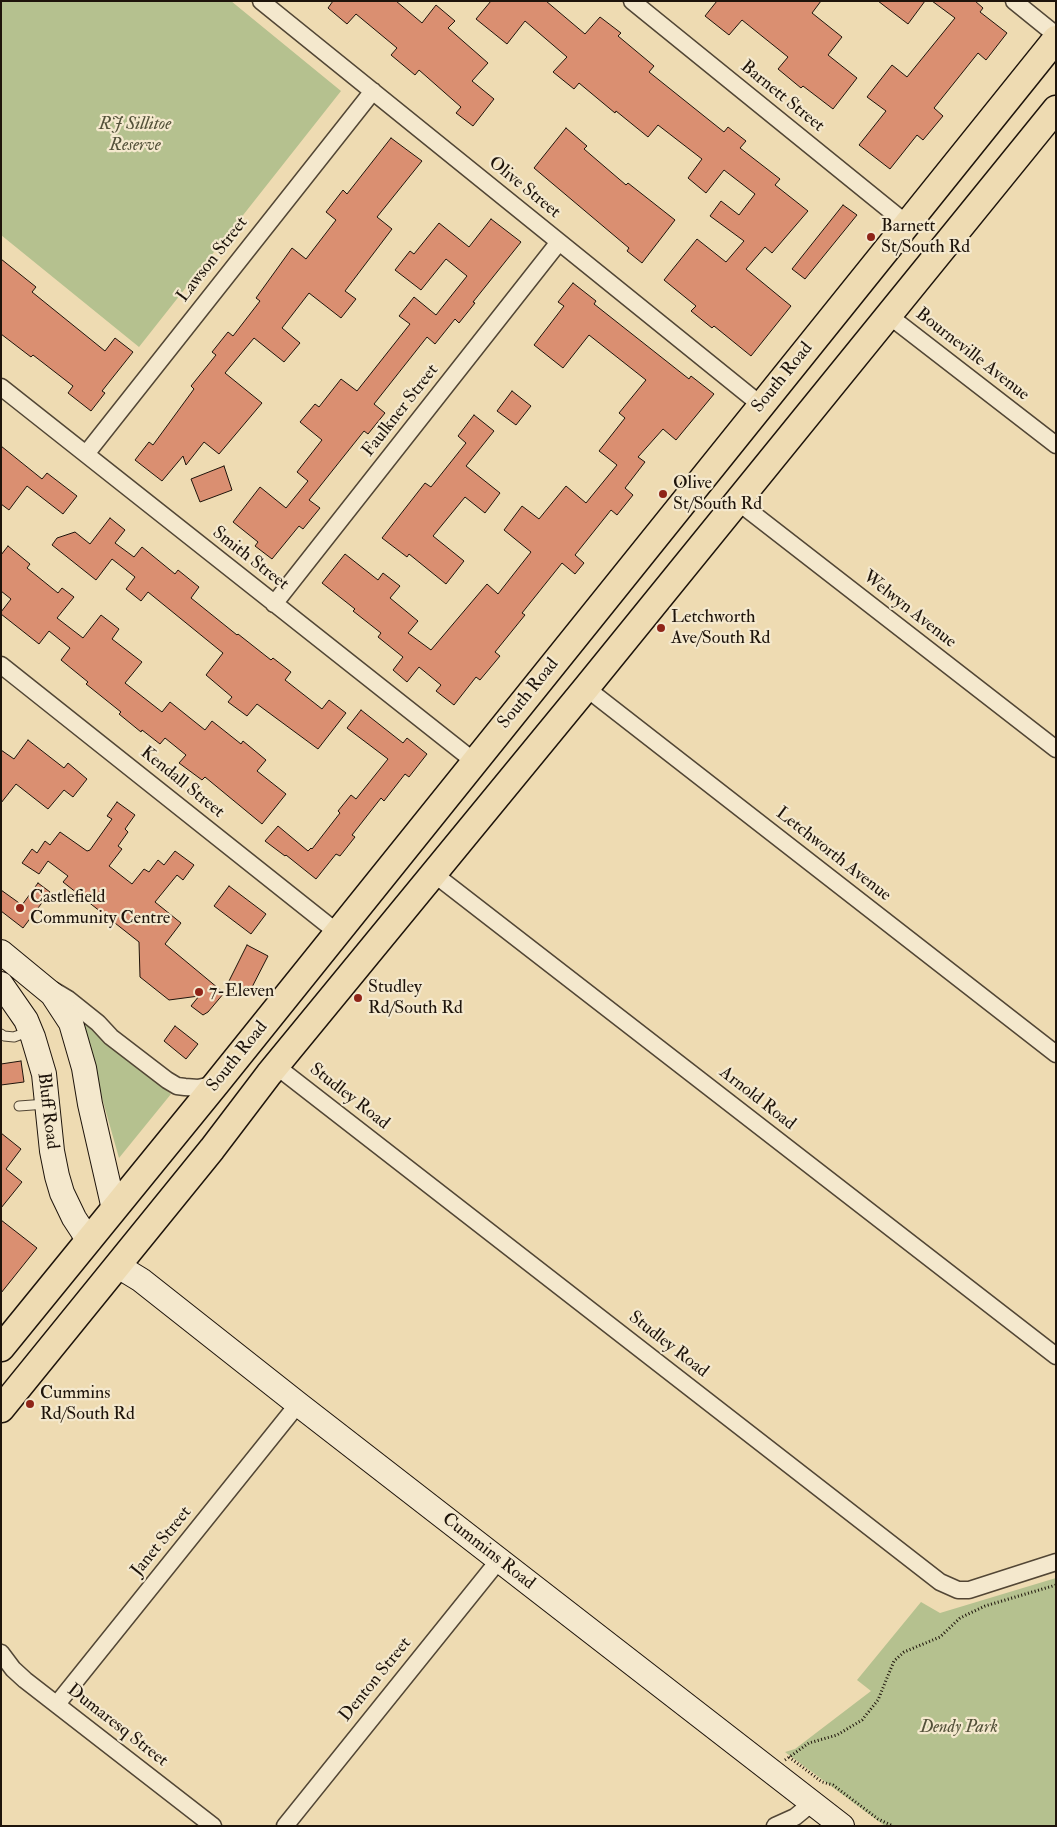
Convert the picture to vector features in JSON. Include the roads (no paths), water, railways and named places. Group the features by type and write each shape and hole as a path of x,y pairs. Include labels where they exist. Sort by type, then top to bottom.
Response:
{"main road":[{"name":"South Road","path":"6,1335 89,1241 1056,39"},
{"name":"South Road","path":"1,1409 126,1266 276,1066 738,502 888,315 1052,120"},
{"path":"761,405 793,433"},
{"path":"338,933 366,957"},
{"path":"1,952 57,1000 68,1017 84,1068 90,1104 126,1266"},
{"name":"Bluff Road","path":"1,984 19,1009 39,1054 48,1104 52,1151 59,1185 74,1218 89,1241"},
{"path":"186,1120 216,1144"},
{"path":"89,1241 101,1253 126,1266"},
{"name":"Cummins Road","path":"126,1266 298,1404 499,1560 779,1764 812,1803 842,1826"}],"street":[{"name":"Olive Street","path":"261,1 761,405"},
{"name":"Barnett Street","path":"632,1 907,224"},
{"path":"1014,1 1056,35"},
{"name":"Lawson Street","path":"86,454 373,91"},
{"name":"Faulkner Street","path":"274,604 559,242"},
{"name":"Bourneville Avenue","path":"888,315 1056,445"},
{"name":"Smith Street","path":"1,388 475,762"},
{"name":"Welwyn Avenue","path":"738,502 1056,749"},
{"name":"Kendall Street","path":"1,665 338,933"},
{"name":"Letchworth Avenue","path":"586,688 1056,1054"},
{"name":"Arnold Road","path":"434,874 1056,1356"},
{"path":"38,982 74,1004 98,1023 111,1037 167,1080 185,1088 198,1088 216,1084"},
{"name":"Studley Road","path":"276,1066 940,1582 958,1590 969,1590 1056,1562"},
{"name":"Janet Street","path":"57,1704 298,1404"},
{"name":"Denton Street","path":"285,1826 499,1560"},
{"name":"Dumaresq Street","path":"1,1653 20,1676 213,1826"},
{"path":"775,1826 795,1817 812,1803"}],"lane":[{"path":"1,1034 14,1037 30,1031"},
{"path":"19,1106 48,1104"}],"place":[{"name":"Barnett St/South Rd","path":"871,237"},
{"name":"Olive St/South Rd","path":"663,494"},
{"name":"Letchworth Ave/South Rd","path":"661,628"},
{"name":"Castlefield Community Centre","path":"20,908"},
{"name":"7-Eleven","path":"199,992"},
{"name":"Studley Rd/South Rd","path":"358,998"},
{"name":"Cummins Rd/South Rd","path":"30,1404"}],"park label":[{"name":"RJ Sillitoe Reserve","path":"135,135"},
{"name":"Dendy Park","path":"959,1728"}]}
